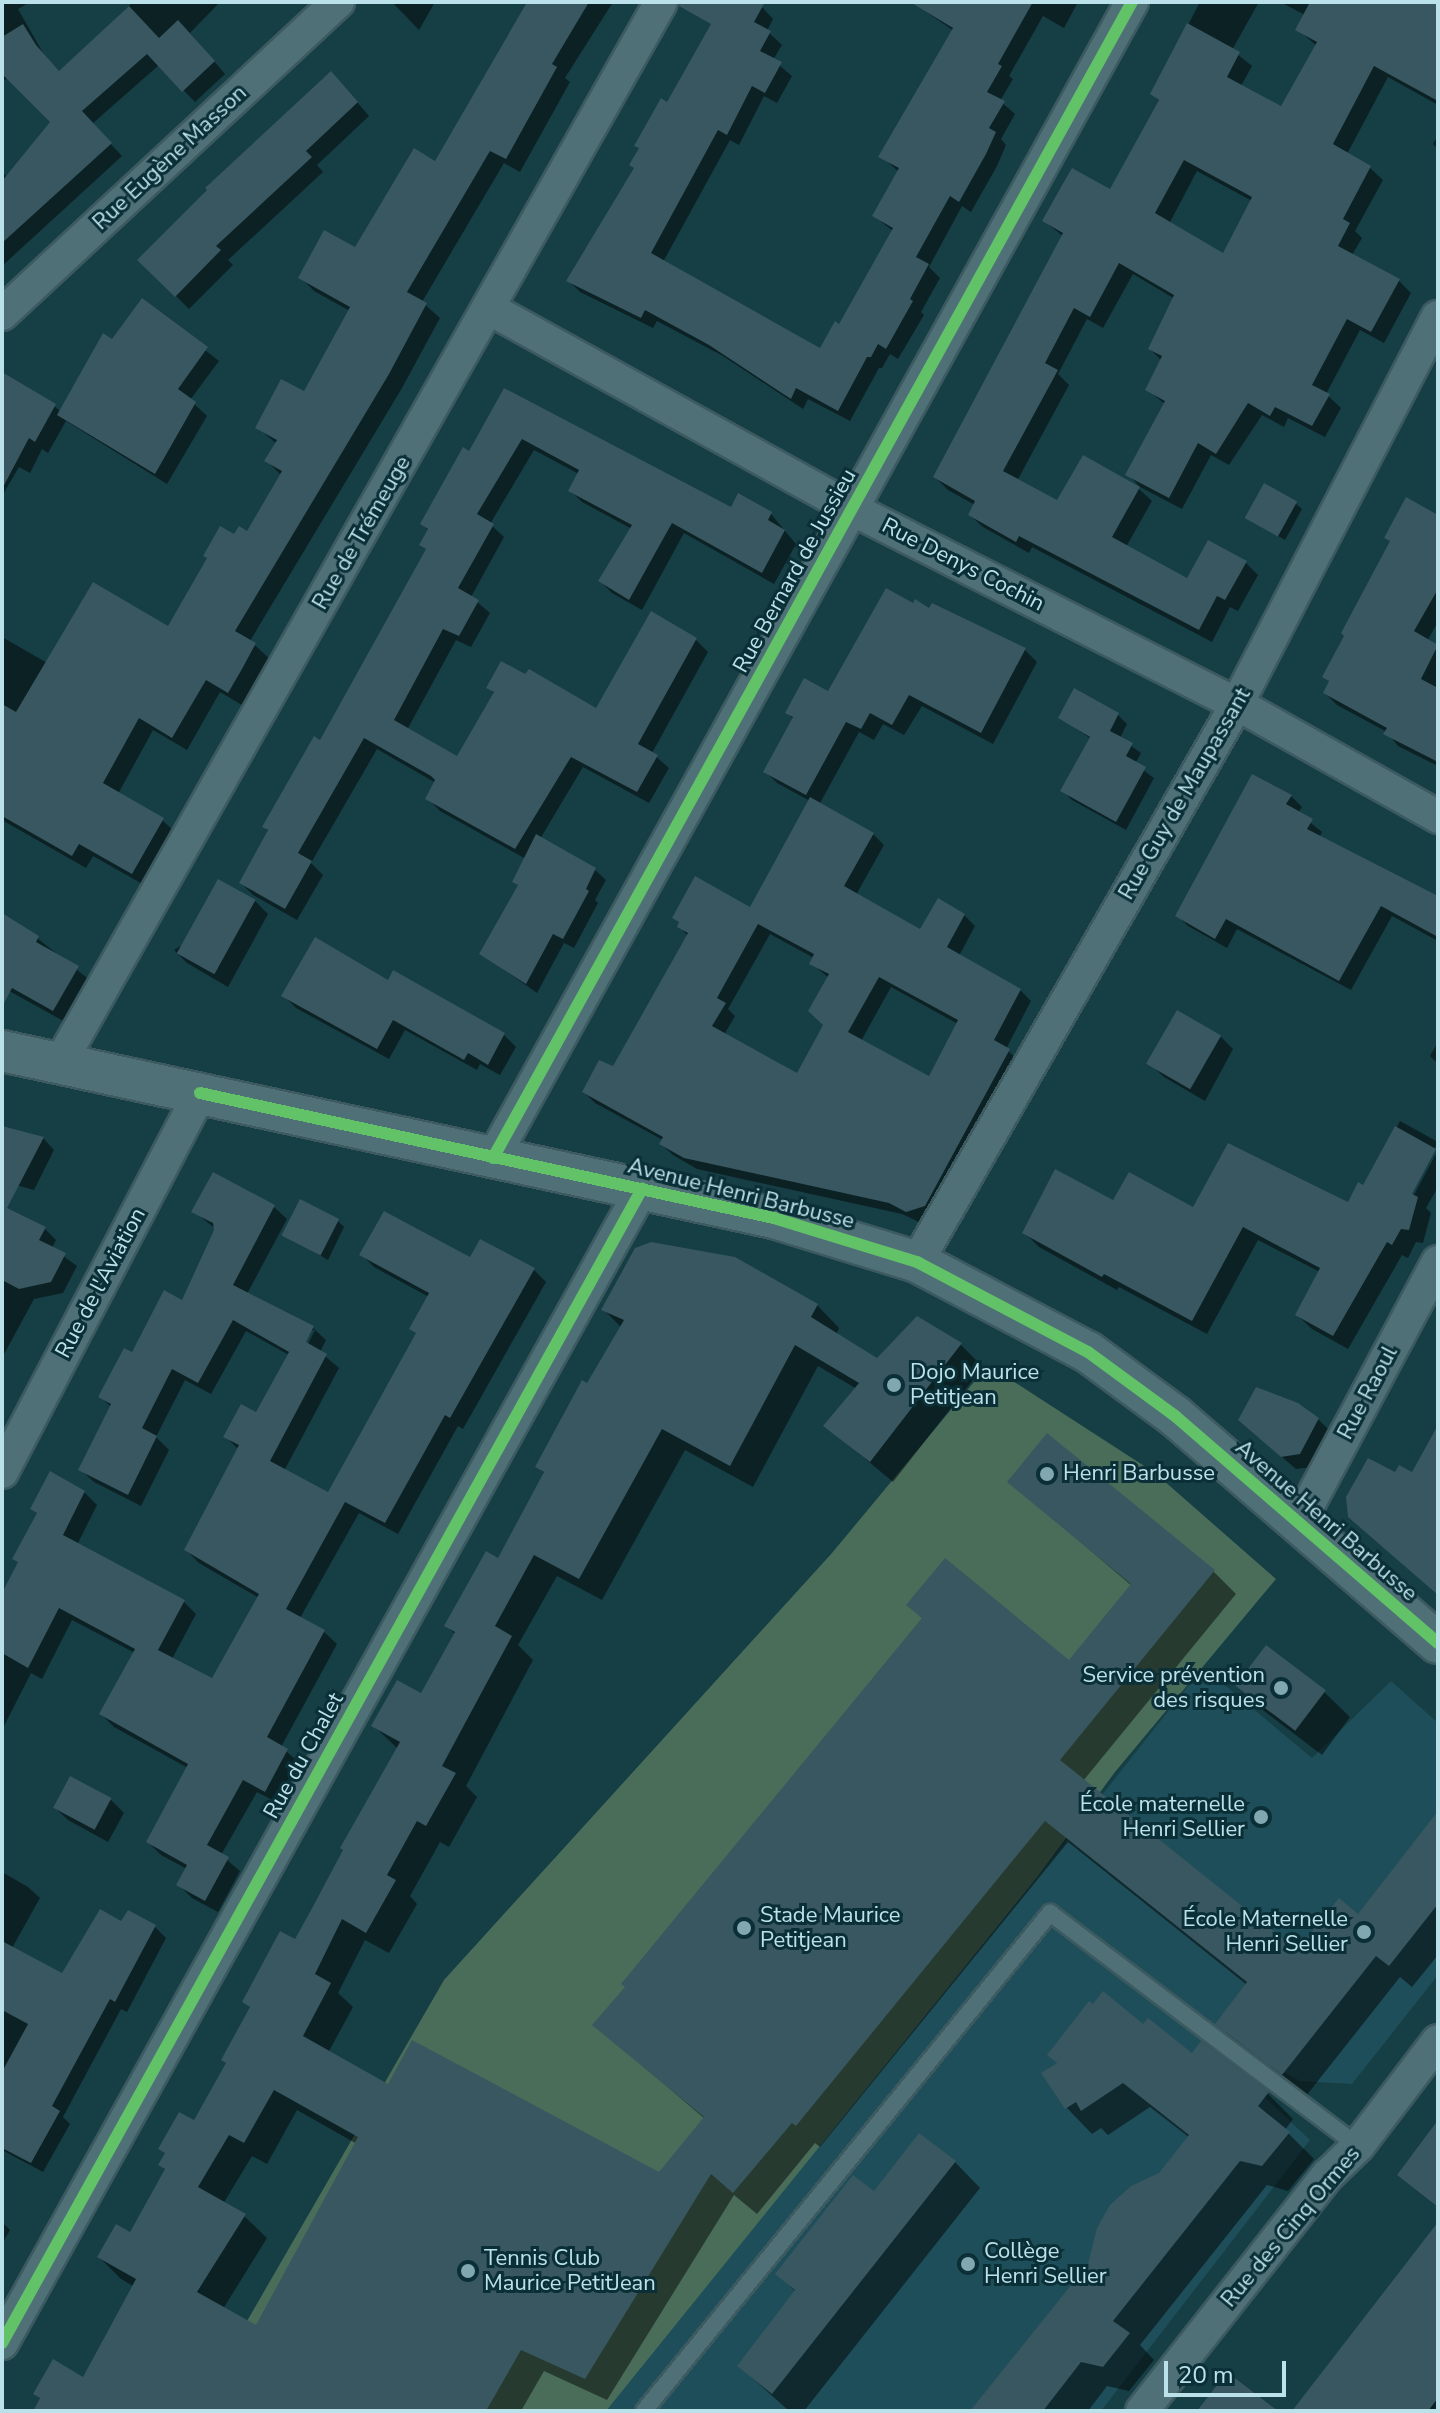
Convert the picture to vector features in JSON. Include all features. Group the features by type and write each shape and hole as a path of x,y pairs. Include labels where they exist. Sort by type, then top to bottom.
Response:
{"street":[{"name":"Rue Eugène Masson","path":"2,314 338,2"},
{"name":"Rue de Trémeuge","path":"60,1063 490,309 661,2"},
{"name":"Rue Bernard de Jussieu","path":"493,1158 1132,2"},
{"name":"Rue Denys Cochin","path":"490,309 852,509 1237,704 1438,817"},
{"name":"Rue Guy de Maupassant","path":"917,1262 1237,704 1438,317"},
{"name":"Avenue Henri Barbusse","path":"2,1051 774,1218 917,1262 1088,1352 1175,1416 1438,1643"},
{"name":"Rue de l'Aviation","path":"2,1472 200,1093"},
{"name":"Rue du Chalet","path":"2,2343 642,1189"},
{"name":"Rue Raoul","path":"1298,1524 1438,1262"},
{"name":"Rue des Cinq Ormes","path":"1142,2411 1328,2175 1358,2146 1438,2041"}],"lane":[{"path":"644,2411 1050,1913 1358,2146"}],"shaded area":[{"name":"Collège Henri Sellier","path":"1203,1667 1312,1758 1391,1681 1438,1723 1438,1975 1352,2084 1300,2081 1271,2065 1262,2075 1254,2087 1310,2140 1101,2411 603,2411 1038,1876"}],"green space":[{"name":"Stade Maurice Petitjean","path":"988,1365 1155,1473 1276,1579 1115,1772 1038,1876 606,2411 195,2411 444,1980 832,1553"}],"building":[{"path":"527,2 589,2 552,64 557,67 506,159 490,151 407,292 427,303 389,374 235,631 256,643 242,669 228,693 206,680 172,738 139,718 103,783 164,818 132,874 79,844 72,856 2,816 2,704 16,712 93,582 168,626 207,558 203,556 220,526 234,534 239,526 247,531 282,471 264,461 277,440 255,428 281,379 304,391 350,307 298,278 324,230 355,247 414,148 435,161"},
{"path":"680,2 765,2 754,22 771,31 760,51 782,62 765,93 752,86 727,135 718,130 651,253 820,348 835,321 839,324 893,228 872,216 899,168 878,157 953,28 910,2 1033,2 998,64 1002,66 987,92 1005,101 989,128 996,132 986,154 959,202 950,196 916,257 929,264 910,299 913,301 886,349 878,344 871,357 867,357 838,411 796,388 791,399 709,345 645,310 641,318 566,281 634,168 629,165 639,148 634,146 661,98 667,102 711,24 679,6"},
{"path":"1310,2 1438,2 1438,101 1374,66 1333,144 1371,166 1343,219 1350,223 1338,246 1400,279 1371,332 1347,319 1312,385 1330,394 1312,426 1275,407 1270,416 1248,403 1216,454 1198,443 1169,498 1125,475 1165,401 1145,390 1162,356 1148,349 1174,295 1119,263 1090,317 1074,308 1045,363 1058,370 1003,471 1057,500 1083,455 1140,487 1112,537 1187,578 1208,540 1247,561 1225,600 1217,596 1199,630 1019,536 1016,542 968,515 975,501 933,477 1063,233 1042,221 1061,187 1072,168 1110,189 1159,100 1150,94 1187,23 1240,52 1227,77 1281,106 1317,42 1295,30","holes":["1184,160 1252,197 1223,253 1155,213"]},
{"path":"129,6 159,38 178,20 215,61 182,92 147,54 82,111 112,143 2,243 2,181 50,122 2,74 2,37 23,24 36,45 59,71"},
{"path":"331,71 358,102 306,151 312,157 216,246 221,250 175,297 137,260 207,190 205,188"},
{"path":"142,298 208,347 178,389 196,402 155,474 57,415 103,333 112,339"},
{"path":"2,372 56,404 35,442 29,438 2,489"},
{"path":"504,388 731,507 738,493 772,512 768,520 785,530 762,573 672,523 629,600 598,581 632,525 568,491 579,470 522,439 477,514 494,524 458,588 479,600 459,636 443,629 394,720 457,756 494,692 486,688 501,661 525,674 529,669 596,708 651,611 697,638 638,744 658,755 637,792 571,757 515,849 425,799 435,780 431,776 364,738 298,853 312,861 285,909 239,883 268,830 262,827 314,736 320,740 426,549 419,545 428,529 420,524 463,447 469,451"},
{"path":"1264,483 1297,501 1278,536 1245,518"},
{"path":"1406,497 1438,515 1438,589 1414,631 1438,645 1421,679 1438,688 1438,762 1383,734 1387,728 1323,693 1329,681 1322,677 1344,636 1341,633 1390,541 1384,538"},
{"path":"886,588 913,603 915,599 929,608 932,603 1026,648 981,733 909,695 892,725 870,713 861,729 846,722 806,795 763,772 793,717 785,713 804,678 828,691"},
{"path":"1074,688 1119,713 1110,731 1133,743 1126,756 1146,767 1116,822 1060,791 1090,737 1058,718"},
{"path":"1252,774 1292,795 1286,804 1313,819 1307,829 1438,896 1438,937 1381,906 1339,981 1226,919 1215,939 1175,916"},
{"path":"810,797 874,833 844,886 920,929 938,898 965,914 947,947 1021,989 994,1040 1010,1049 925,1206 906,1212 889,1203 684,1158 659,1144 663,1137 582,1092 599,1060 613,1066 688,933 677,927 679,922 672,918 695,876 750,907","holes":["758,924 814,954 809,964 829,974 808,1011 823,1025 797,1073 712,1026 726,1003 717,998","879,977 958,1020 929,1076 848,1032"]},
{"path":"536,834 596,868 586,889 589,891 563,939 553,934 526,984 479,954 518,885 512,882"},
{"path":"218,879 256,900 214,974 177,953"},
{"path":"2,913 39,936 36,942 79,966 53,1011 12,988 2,1007"},
{"path":"315,937 388,980 393,970 505,1033 488,1065 468,1053 464,1060 393,1020 377,1049 281,996"},
{"path":"1177,1010 1221,1036 1190,1089 1146,1064"},
{"path":"2,1126 44,1137 7,1208 46,1227 39,1240 66,1253 51,1282 19,1289 2,1280"},
{"path":"1395,1126 1436,1149 1412,1194 1418,1197 1409,1230 1401,1229 1392,1245 1387,1242 1333,1336 1295,1315 1320,1268 1243,1227 1192,1321 1022,1233 1055,1169 1113,1200 1129,1172 1193,1207 1228,1143 1348,1202 1358,1182 1363,1185"},
{"path":"213,1172 275,1205 233,1285 314,1326 306,1342 327,1354 270,1461 328,1492 416,1333 409,1329 429,1293 359,1255 384,1211 470,1257 480,1239 535,1268 450,1418 445,1415 385,1523 345,1502 286,1609 325,1630 267,1737 288,1749 265,1792 243,1780 207,1845 229,1857 205,1901 176,1885 187,1865 146,1842 188,1764 99,1714 135,1649 59,1608 28,1668 2,1653 2,1593 18,1562 12,1559 37,1513 30,1509 50,1471 85,1491 63,1535 185,1600 158,1650 212,1678 259,1594 184,1550 239,1445 223,1437 241,1404 256,1412 289,1352 233,1320 198,1383 172,1369 142,1428 157,1436 128,1495 78,1470 111,1404 98,1397 124,1348 132,1352 164,1290 182,1300 214,1230 213,1223 191,1212"},
{"path":"300,1199 339,1219 321,1256 281,1236"},
{"path":"651,1242 735,1257 818,1304 811,1317 877,1358 917,1316 962,1343 870,1462 823,1426 859,1383 795,1345 730,1466 662,1429 579,1579 534,1555 495,1626 512,1636 442,1766 456,1773 426,1826 417,1821 387,1875 396,1880 366,1933 342,1919 315,1974 331,1983 303,2036 388,2084 412,2040 659,2172 704,2117 592,2025 625,1987 621,1984 922,1618 906,1605 945,1558 1069,1660 1131,1584 1007,1482 1047,1433 1215,1570 1060,1760 1297,1950 1339,1898 1358,1914 1438,1811 1438,1904 1389,1966 1376,1956 1282,2075 1215,2024 1247,1982 1045,1821 796,2126 792,2123 733,2193 711,2174 585,2379 521,2350 486,2411 33,2411 40,2398 33,2394 53,2359 83,2377 136,2279 97,2257 116,2224 130,2232 165,2169 158,2165 165,2153 158,2149 179,2112 194,2120 226,2063 221,2060 250,2007 242,2002 280,1931 295,1939 310,1912 343,1850 340,1848 400,1742 371,1726 397,1680 421,1693 455,1632 444,1626 486,1551 498,1558 544,1472 535,1467 582,1380 587,1383 624,1320 601,1310 635,1248","holes":["274,2090 358,2137 256,2325 197,2292 246,2214 198,2187 229,2135 244,2143"]},
{"path":"1256,1387 1298,1403 1319,1418 1300,1454 1281,1457 1238,1420"},
{"path":"1438,1425 1438,1595 1348,1517 1346,1497 1368,1458 1395,1472 1399,1465 1412,1472"},
{"name":"Service prévention des risques","path":"1266,1645 1326,1690 1295,1731 1235,1686"},
{"path":"70,1776 111,1798 95,1830 53,1808"},
{"path":"100,1909 121,1921 128,1910 156,1925 115,2002 110,1999 52,2106 60,2111 31,2163 2,2148 2,2072 28,2024 2,2010 2,1941 62,1973"},
{"path":"1103,1991 1143,2024 1148,2018 1192,2053 1201,2041 1269,2092 1258,2106 1290,2132 1262,2166 1240,2161 1113,2321 1130,2333 1103,2367 1081,2362 1043,2411 970,2411 1088,2264 1097,2228 1110,2205 1131,2186 1159,2173 1189,2135 1123,2083 1081,2111 1076,2102 1065,2109 1041,2073 1057,2063 1047,2055 1089,2001 1093,2004"},
{"path":"1438,2120 1438,2207 1397,2175"},
{"path":"919,2133 956,2161 772,2394 737,2366 795,2290 775,2274 853,2175 874,2191"},
{"path":"1438,2222 1438,2398 1428,2411 1292,2411"},
{"path":"1227,2372 1278,2411 1197,2411"}],"cycle path":[{"path":"493,1158 1132,2"},
{"path":"200,1093 774,1218 917,1262 1088,1352 1175,1416 1438,1643"},
{"path":"2,2343 642,1189"}],"place":[{"name":"Dojo Maurice Petitjean","path":"894,1385"},
{"name":"Henri Barbusse","path":"1047,1474"},
{"name":"Service prévention des risques","path":"1281,1688"},
{"name":"École maternelle Henri Sellier","path":"1261,1817"},
{"name":"Stade Maurice Petitjean","path":"744,1928"},
{"name":"École Maternelle Henri Sellier","path":"1364,1932"},
{"name":"Collège Henri Sellier","path":"968,2264"},
{"name":"Tennis Club Maurice PetitJean","path":"468,2271"}]}
